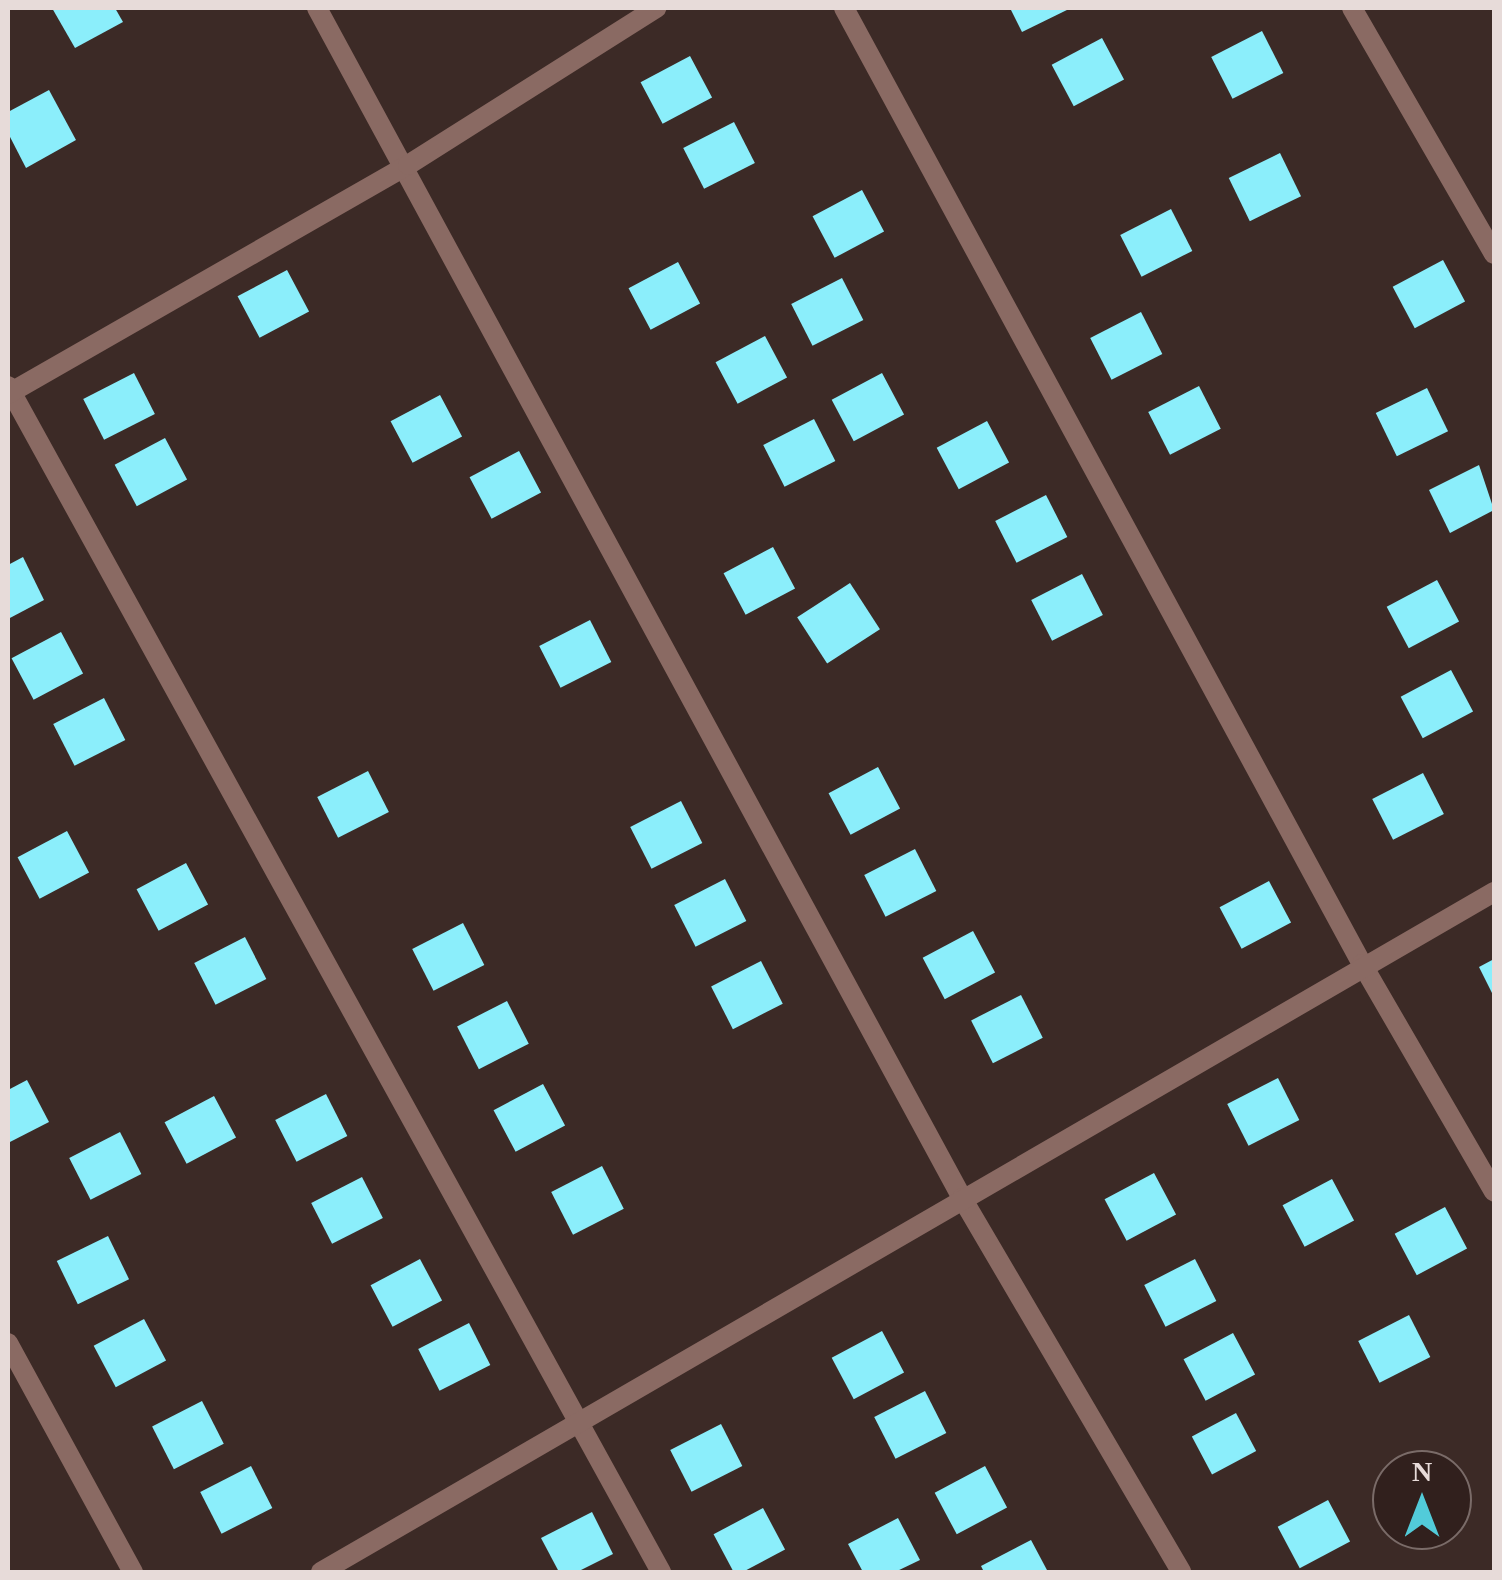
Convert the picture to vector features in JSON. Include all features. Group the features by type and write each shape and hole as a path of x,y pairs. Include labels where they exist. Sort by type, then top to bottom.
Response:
{"street":[{"path":"318,8 408,165 962,1198 1181,1572"},
{"path":"656,8 408,165 9,391 660,1572"},
{"path":"844,8 1362,964 1494,1192"},
{"path":"1352,8 1494,254"},
{"path":"321,1572 1362,964 1494,892"},
{"path":"8,1343 133,1572"}],"building":[{"path":"52,8 115,8 123,22 75,48"},
{"path":"1010,8 1071,8 1022,32"},
{"path":"1262,31 1283,73 1233,99 1211,57"},
{"path":"1102,38 1124,79 1074,106 1052,65"},
{"path":"690,56 712,97 663,124 641,82"},
{"path":"49,90 76,140 26,168 8,133 8,112"},
{"path":"734,122 755,163 704,189 683,148"},
{"path":"1280,153 1301,196 1250,221 1229,178"},
{"path":"862,190 884,231 835,258 813,216"},
{"path":"1171,209 1192,251 1142,277 1120,235"},
{"path":"1443,260 1465,301 1415,328 1393,287"},
{"path":"678,262 700,303 651,330 629,288"},
{"path":"287,270 309,311 260,338 238,296"},
{"path":"842,278 863,320 813,346 791,304"},
{"path":"1141,312 1162,354 1112,380 1090,338"},
{"path":"765,336 787,377 738,404 716,362"},
{"path":"134,373 155,414 104,440 83,399"},
{"path":"882,373 904,414 854,441 832,400"},
{"path":"1199,386 1221,429 1170,455 1148,412"},
{"path":"1427,388 1448,431 1397,456 1376,413"},
{"path":"440,395 462,436 413,463 391,421"},
{"path":"814,419 835,461 785,487 763,445"},
{"path":"987,421 1009,462 959,489 937,448"},
{"path":"165,438 187,479 137,506 115,465"},
{"path":"519,451 541,492 492,519 470,477"},
{"path":"1479,465 1494,510 1450,533 1429,490"},
{"path":"1046,495 1067,537 1017,563 995,521"},
{"path":"773,547 795,588 746,615 724,573"},
{"path":"23,557 44,600 8,619 8,565"},
{"path":"1082,574 1103,615 1052,641 1031,600"},
{"path":"1437,580 1459,621 1409,648 1387,607"},
{"path":"850,583 880,629 827,663 797,617"},
{"path":"590,620 611,662 561,688 539,646"},
{"path":"61,632 83,673 34,700 12,658"},
{"path":"1451,670 1473,711 1423,738 1401,697"},
{"path":"104,698 125,740 75,766 53,724"},
{"path":"878,767 900,808 851,835 829,793"},
{"path":"368,771 389,812 338,838 317,797"},
{"path":"1423,773 1444,814 1393,840 1372,799"},
{"path":"681,801 702,843 652,869 630,827"},
{"path":"67,831 89,872 40,899 18,857"},
{"path":"915,849 936,891 886,917 864,875"},
{"path":"186,863 208,904 159,931 137,889"},
{"path":"725,879 746,921 696,947 674,905"},
{"path":"1269,881 1291,922 1242,949 1220,907"},
{"path":"463,923 484,965 434,991 412,949"},
{"path":"973,931 995,972 945,999 923,958"},
{"path":"245,937 266,979 216,1005 194,963"},
{"path":"1494,959 1494,997 1479,967"},
{"path":"761,961 783,1004 733,1029 711,986"},
{"path":"1021,995 1043,1038 993,1063 971,1020"},
{"path":"507,1001 529,1044 479,1069 457,1026"},
{"path":"1278,1078 1299,1120 1249,1146 1227,1104"},
{"path":"27,1080 49,1122 8,1143 8,1090"},
{"path":"543,1084 565,1125 516,1152 494,1110"},
{"path":"326,1094 347,1136 297,1162 275,1120"},
{"path":"214,1096 236,1137 187,1164 165,1122"},
{"path":"120,1132 141,1174 91,1200 69,1158"},
{"path":"602,1166 624,1209 573,1235 551,1192"},
{"path":"1154,1173 1176,1214 1127,1241 1105,1199"},
{"path":"362,1177 383,1218 332,1244 311,1203"},
{"path":"1332,1179 1354,1220 1305,1247 1283,1205"},
{"path":"1445,1207 1467,1248 1417,1275 1395,1234"},
{"path":"108,1236 129,1279 78,1304 57,1261"},
{"path":"420,1259 442,1300 393,1327 371,1285"},
{"path":"1195,1259 1216,1301 1166,1327 1144,1285"},
{"path":"1409,1315 1430,1357 1380,1383 1358,1341"},
{"path":"144,1319 166,1360 116,1387 94,1346"},
{"path":"469,1323 490,1365 440,1391 418,1349"},
{"path":"882,1331 904,1372 854,1399 832,1358"},
{"path":"1233,1333 1255,1374 1206,1401 1184,1359"},
{"path":"925,1391 946,1433 896,1459 874,1417"},
{"path":"202,1401 224,1444 174,1469 152,1426"},
{"path":"1236,1413 1256,1451 1212,1474 1192,1436"},
{"path":"721,1424 742,1466 692,1492 670,1450"},
{"path":"251,1466 272,1508 222,1534 200,1492"},
{"path":"985,1466 1007,1507 957,1534 935,1493"},
{"path":"1328,1500 1350,1541 1300,1568 1278,1527"},
{"path":"763,1508 785,1549 743,1572 734,1572 714,1534"},
{"path":"592,1512 613,1554 577,1572 559,1572 541,1538"},
{"path":"898,1518 920,1560 895,1572 863,1572 848,1544"},
{"path":"1031,1540 1048,1572 984,1572 981,1566"}]}
